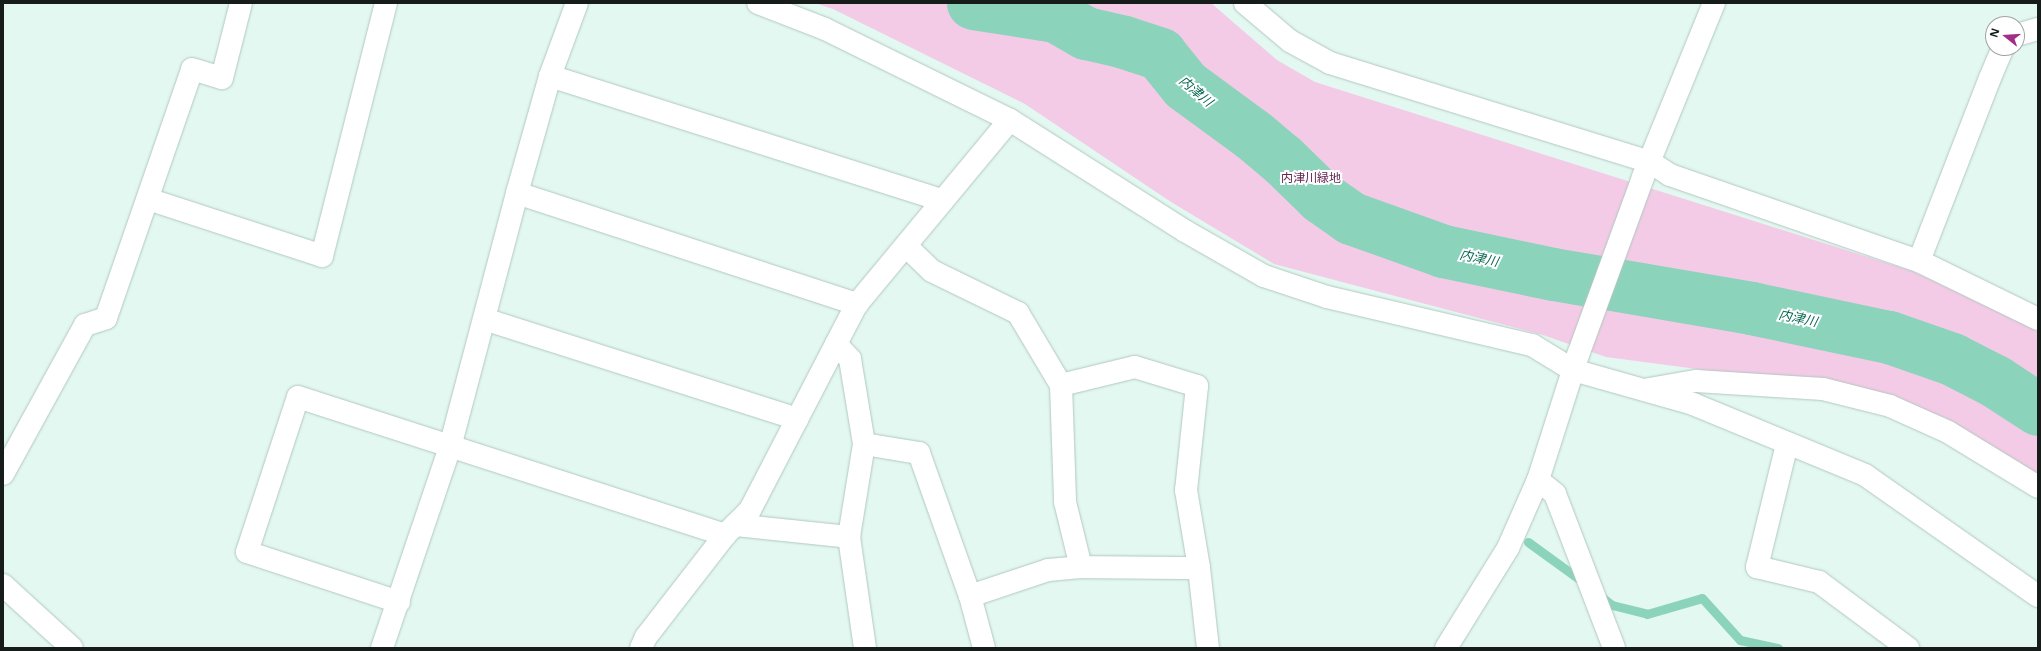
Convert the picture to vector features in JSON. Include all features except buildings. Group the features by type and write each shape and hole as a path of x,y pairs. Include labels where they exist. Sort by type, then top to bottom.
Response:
{"street":[{"path":"3,474 85,325 106,318 192,69 222,78 241,3"},
{"path":"148,199 322,256 386,3"},
{"path":"382,648 399,602 450,447 517,193 550,76 577,3"},
{"path":"758,3 825,29 1010,120 1185,231 1264,276 1327,297 1532,345 1642,390 1693,404 1865,475 2038,596"},
{"path":"1245,3 1290,41 1330,62 1647,169 1670,175 1919,262 2038,319"},
{"path":"1446,648 1508,548 1538,480 1575,363 1647,169 1714,3"},
{"path":"2025,33 2038,29"},
{"path":"1919,262 2000,56"},
{"path":"550,76 943,201"},
{"path":"641,648 646,638 730,530 750,510 857,304 1010,120"},
{"path":"517,193 857,304"},
{"path":"906,246 932,271 1018,313 1061,385 1065,502 1081,567"},
{"path":"484,319 797,419"},
{"path":"836,344 850,359 864,444 849,537 866,648"},
{"path":"1061,385 1135,367 1197,386 1186,490 1199,568 1208,648"},
{"path":"1642,390 1696,381 1823,389 1890,406 1948,432 2038,487"},
{"path":"399,602 247,552 298,396 450,447 730,530 849,537"},
{"path":"864,444 919,452 970,596 984,648"},
{"path":"1787,444 1757,567 1819,582 1908,648"},
{"path":"1538,480 1555,494 1614,648"},
{"path":"970,596 1048,570 1081,567 1199,568"},
{"path":"3,585 72,648"}],"green space":[{"name":"内津川緑地","path":"815,3 1211,3 1277,60 1315,82 1912,271 2029,326 2038,332 2038,478 1946,418 1864,391 1606,357 1543,335 1274,264 1171,202 1025,104 833,9"}],"waterway":[{"name":"内津川","path":"973,3 1056,16 1086,33 1124,42 1160,54 1185,85 1252,134 1281,158 1321,197 1351,218 1443,251 1553,274 1751,308 1889,337 1952,359 1995,381 2038,409"},
{"path":"1528,542 1583,582"},
{"path":"1599,595 1612,605 1647,614 1702,598 1740,640 1778,648"}]}
